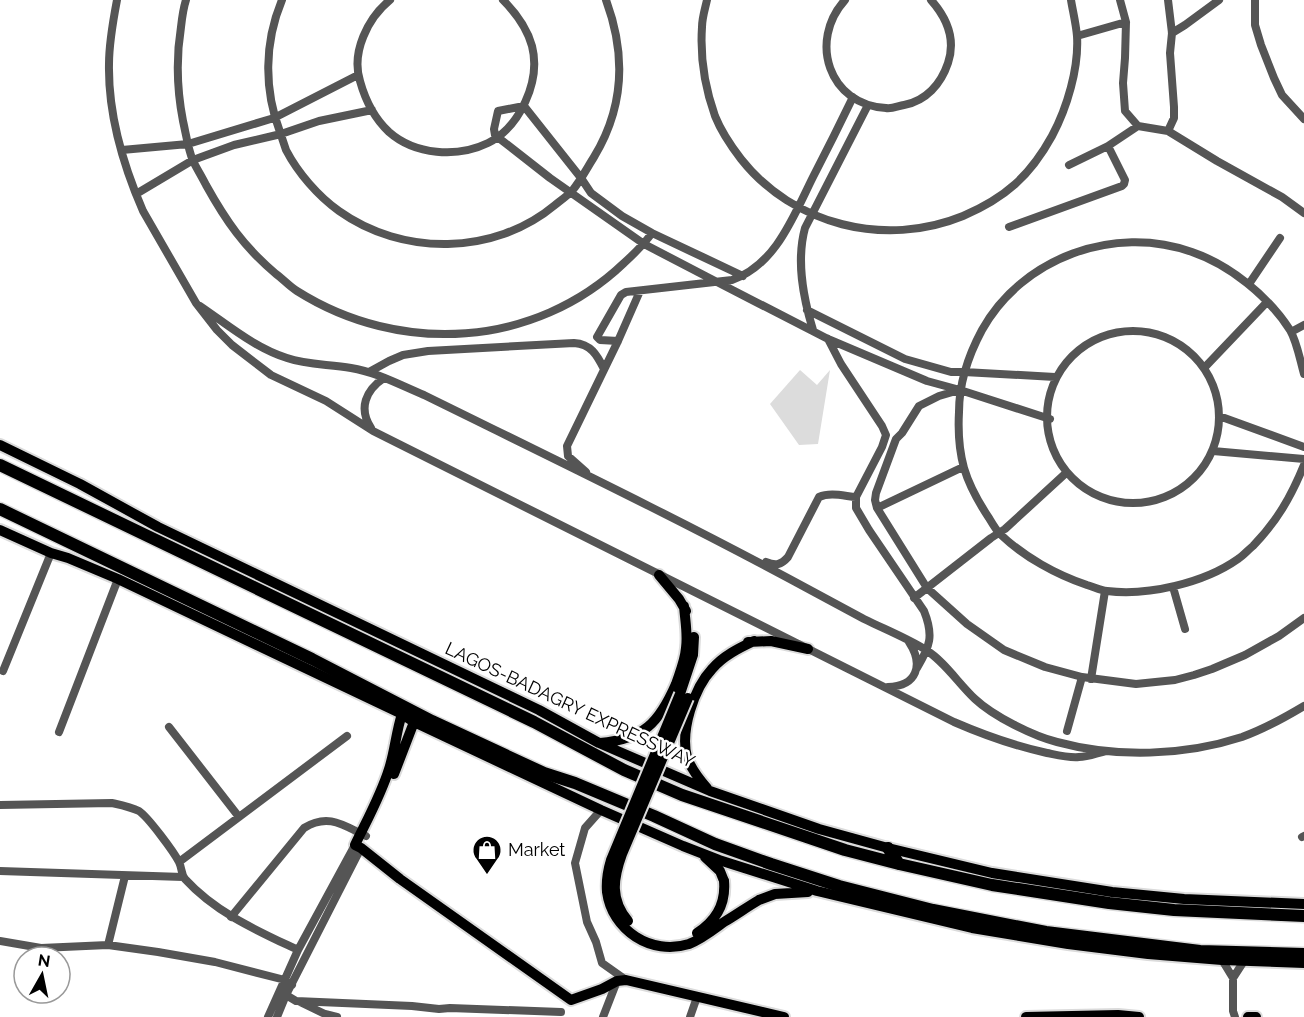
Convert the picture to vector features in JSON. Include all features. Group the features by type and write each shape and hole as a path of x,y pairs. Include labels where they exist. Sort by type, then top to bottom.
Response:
{"highway":[{"name":"LAGOS-BADAGRY EXPRESSWAY","path":"0,465 523,717 633,774 725,810 845,850 992,885 1109,903 1173,910 1304,916"},
{"path":"0,509 312,659 452,731 544,773 575,783 715,844 771,864 839,886 933,910 1046,932 1200,951 1304,954"},
{"path":"888,848 899,864"}],"main road":[{"name":"LAGOS-BADAGRY EXPRESSWAY","path":"0,445 80,484 159,527 539,710 599,743 710,791 819,829 992,873 1112,892 1184,899 1304,904"},
{"path":"0,530 118,579 402,714 414,722 601,810 700,853 817,891 972,928 1148,954 1244,962 1304,963"},
{"path":"659,575 684,606 692,627 694,647 684,696 615,875 615,892 621,910 631,925 651,937 672,940 682,939 698,932 713,920 724,895 724,881 720,871 700,853"},
{"path":"599,743 621,740 639,734 662,711 672,693 686,654 684,606"},
{"path":"710,791 695,773 688,758 686,738 689,716 699,689 711,669 731,652 754,641"},
{"path":"808,649 771,641 754,641 730,646 713,657 684,696 611,860 607,884 610,902 626,930 638,939 669,946 685,945 702,938 767,896 817,891"},
{"path":"402,714 389,771 358,846 400,879 571,1000 621,981 697,997 743,1013 784,1017"},
{"path":"363,835 387,791 414,722"},
{"path":"1026,1017 1118,1015 1139,1017"},
{"path":"1248,1017 1256,1017"}],"street":[{"path":"117,0 109,65 113,112 125,165 135,194 196,303 232,345 271,375 326,401 373,431 977,732 1031,749 1078,758 1106,751"},
{"path":"186,0 177,47 178,92 193,160 229,224 259,259 295,290 331,309 370,324 408,332 447,335 490,331 528,322 561,308 590,291 618,269 652,233"},
{"path":"282,0 270,41 267,64 274,118 286,149 309,184 338,211 354,221 403,240 439,244 478,242 516,230 548,211 571,192 581,178 608,133 620,85 618,42 606,0"},
{"path":"390,0 377,12 364,34 359,51 358,75 364,96 388,131 401,140 416,148 453,153 480,146 497,137 512,123 524,106 531,88 534,68 532,46 520,19 503,0"},
{"path":"707,0 702,25 703,63 707,88 716,118 731,145 747,166 769,187 812,214 861,229 890,231 918,230 946,223 970,213 1015,186 1029,171 1045,149 1068,99 1077,54 1077,36 1071,0"},
{"path":"845,0 836,11 828,28 826,51 828,63 841,87 853,97 868,105 888,109 910,104 931,92 943,76 949,59 951,44 949,31 944,17 931,0"},
{"path":"1120,0 1126,22 1125,111 1138,126 1168,131 1275,193 1304,213"},
{"path":"1168,0 1172,33 1170,53 1174,107 1174,118 1168,131"},
{"path":"1172,33 1219,0"},
{"path":"1255,0 1255,25 1274,78 1282,95 1304,119"},
{"path":"1077,36 1126,22"},
{"path":"122,150 188,144 274,118 358,75"},
{"path":"618,341 600,340 597,337 621,295 626,292 732,280 754,270 785,233 853,97"},
{"path":"813,330 802,279 802,246 805,228 868,105"},
{"path":"524,106 498,111 495,135 644,244 828,339 927,381 1050,419"},
{"path":"524,106 591,193 622,216 652,233 743,276"},
{"path":"135,194 193,160 234,145 281,134 319,121 372,110"},
{"path":"1069,165 1108,146 1138,126"},
{"path":"1009,227 1122,186 1125,180 1108,146"},
{"path":"1249,284 1280,238"},
{"path":"1304,374 1291,332 1249,284 1222,265 1192,252 1160,244 1127,242 1095,246 1064,256 1035,272 1010,293 989,318 973,347 963,372 958,410 963,467 981,505 999,533 1049,569 1077,582 1105,591 1140,591 1173,587 1200,579 1238,559 1268,530 1284,508 1304,465"},
{"path":"597,481 571,460 567,446 640,291"},
{"path":"1206,366 1267,302"},
{"path":"196,303 265,349 305,363 369,372 424,395 744,554 927,651 976,701 1005,720 1056,742 1106,751 1155,753 1204,746 1242,737 1304,706"},
{"path":"807,310 905,359 951,372 1055,377"},
{"path":"1291,332 1304,325"},
{"path":"1139,330 1164,336 1186,348 1206,366 1217,396 1219,416 1213,451 1193,480 1163,498 1128,504 1094,495 1066,473 1052,451 1050,419 1055,377 1070,356 1090,341 1114,332 1139,330"},
{"path":"828,339 841,364 886,435 856,497 855,505 858,513 924,611 930,636 927,651 913,677 903,685 886,687"},
{"path":"369,372 403,355 428,351 574,343 586,345 594,351 604,369"},
{"path":"373,431 366,419 364,406 371,388 384,378"},
{"path":"960,390 939,396 919,406 896,439 875,500 927,588 967,624 1004,650 1045,667 1091,679 1136,684 1175,680 1212,669 1245,655 1279,636 1304,618"},
{"path":"1219,416 1304,447"},
{"path":"1213,451 1304,459"},
{"path":"878,508 963,467"},
{"path":"914,598 999,533 1066,473"},
{"path":"744,554 774,565 784,562 819,497 828,495 856,497"},
{"path":"3,671 51,553"},
{"path":"59,732 118,579"},
{"path":"1173,587 1185,630"},
{"path":"1091,679 1105,591"},
{"path":"908,641 915,655 917,668"},
{"path":"1067,731 1082,677"},
{"path":"169,728 239,817"},
{"path":"179,862 347,736"},
{"path":"0,805 112,803 139,811 149,819 179,862 183,877 207,899 231,917 310,948"},
{"path":"601,810 585,828 575,863 587,922 602,963 621,981 603,1017"},
{"path":"231,917 304,828 310,824 332,820 363,835"},
{"path":"277,1017 300,946 337,886 358,846"},
{"path":"0,871 183,877"},
{"path":"108,945 125,876"},
{"path":"268,1017 310,948 337,886"},
{"path":"0,941 40,948 108,945 158,951 214,962 288,982"},
{"path":"1222,960 1233,978 1234,1017"},
{"path":"1233,978 1244,962"},
{"path":"286,995 325,1014 337,1017"},
{"path":"690,1017 697,997"},
{"path":"296,1000 560,1015 571,1000"}],"shaded area":[{"path":"800,370 817,385 830,370 818,444 799,445 770,404"}],"place":[{"name":"Market","path":"487,876"}]}
